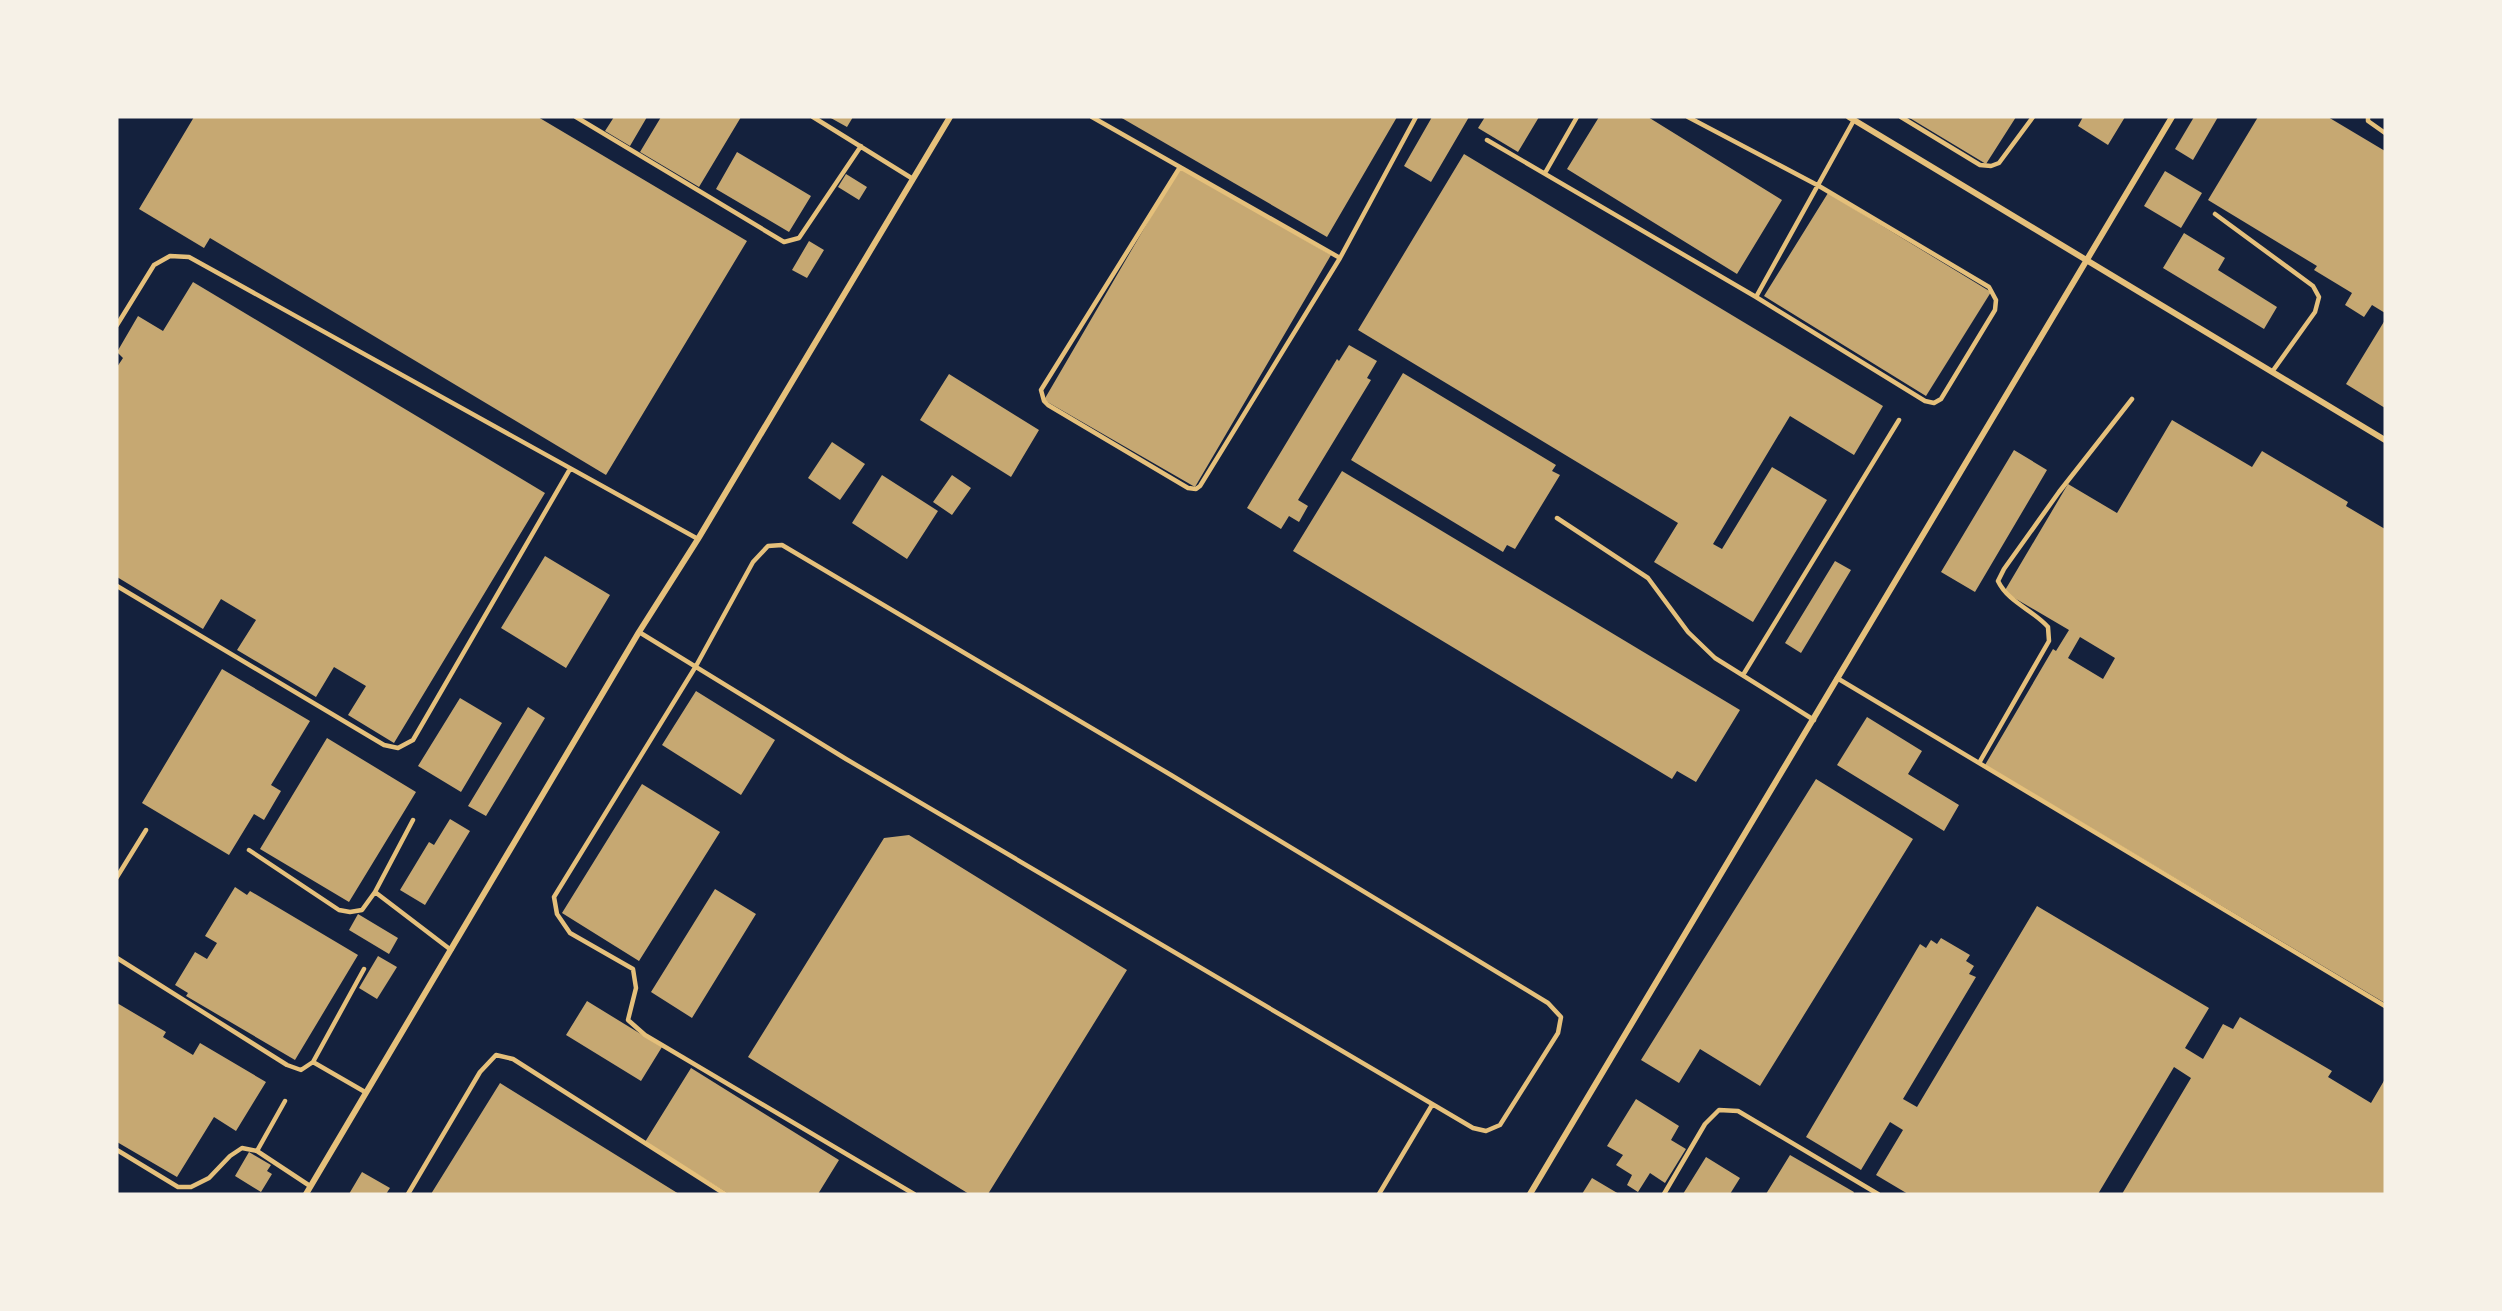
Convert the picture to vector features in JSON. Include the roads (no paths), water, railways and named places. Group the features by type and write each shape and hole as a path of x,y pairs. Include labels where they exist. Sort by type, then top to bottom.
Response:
{"street":[{"path":"306,1194 639,632 698,539 950,117"},
{"path":"1530,1194 2172,117"},
{"path":"1852,119 2385,440"}],"lane":[{"path":"576,117 784,242 800,238 861,146"},
{"path":"813,117 913,179"},
{"path":"1092,117 1340,258"},
{"path":"1180,167 1041,390 1048,405 1188,488 1196,489 1200,486 1340,258 1416,117"},
{"path":"1545,173 1577,117"},
{"path":"1487,140 1756,297 1925,400 1934,403 1941,399 1987,327 1995,310 1996,300 1989,287 1819,186 1688,117"},
{"path":"1901,117 1980,165 1991,166 1999,163 2033,117"},
{"path":"2368,117 2368,121 2385,133"},
{"path":"1756,297 1819,186 1852,119"},
{"path":"2215,214 2313,286 2319,297 2315,312 2272,372"},
{"path":"117,325 154,265 170,256 189,256 698,539"},
{"path":"1979,763 2049,641 2048,627 2038,616 2004,593 1998,581 2004,568 2059,492 2132,399"},
{"path":"1743,675 1899,420"},
{"path":"117,585 384,745 398,748 413,740 570,469"},
{"path":"1557,518 1648,578 1688,632 1715,658 1814,720"},
{"path":"639,632 696,666 846,759 1473,1128 1486,1131 1500,1125 1558,1033 1561,1017 1548,1003 1192,787 782,545 768,546 753,562 696,666 554,897 557,914 570,933 633,969 636,988 628,1020 645,1035 914,1194"},
{"path":"1837,678 2385,1005"},
{"path":"249,850 339,910 350,912 362,910 375,892 413,820"},
{"path":"117,876 146,830"},
{"path":"375,892 451,950"},
{"path":"117,958 287,1065 301,1070 313,1062 364,969"},
{"path":"408,1194 480,1072 496,1055 513,1059 725,1194"},
{"path":"313,1062 365,1092"},
{"path":"257,1151 285,1101"},
{"path":"1378,1194 1432,1105"},
{"path":"1664,1194 1705,1124 1719,1110 1738,1111 1878,1194"},
{"path":"117,1150 178,1187 191,1187 209,1178 242,1148 257,1151 310,1186"}]}
